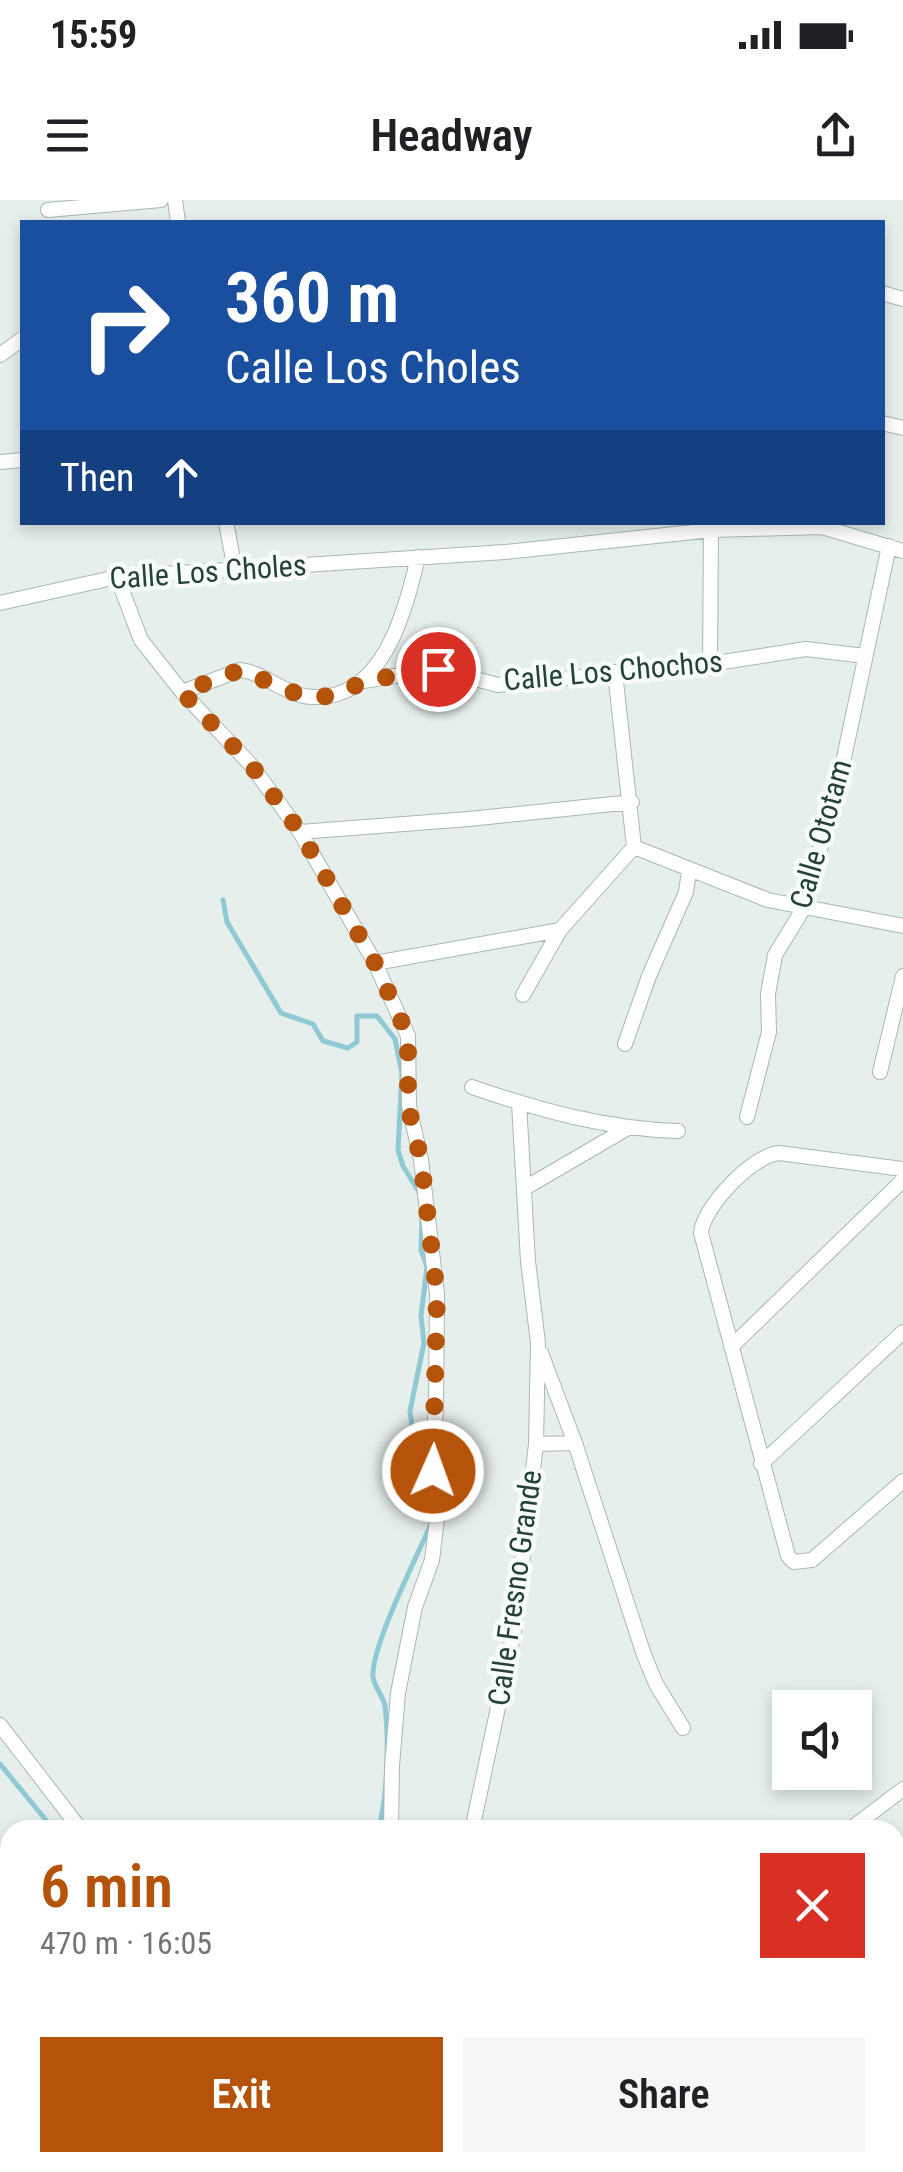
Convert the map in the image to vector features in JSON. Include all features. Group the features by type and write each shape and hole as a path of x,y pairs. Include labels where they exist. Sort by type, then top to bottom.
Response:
{"street":[{"path":"48,210 161,200"},
{"path":"0,355 20,339"},
{"path":"227,525 235,570"},
{"path":"710,664 712,526"},
{"name":"Calle Los Choles","path":"0,603 116,577 505,552 712,526 822,527 896,548"},
{"name":"Calle Ototam","path":"747,1117 769,1032 768,994 774,955 805,906 842,767 865,656 896,548"},
{"path":"182,692 240,670 300,695 341,694 363,681 398,628 418,557"},
{"path":"116,577 141,640 182,692 251,765 300,832 375,963 408,1036 408,1106 421,1160 437,1294 436,1411 431,1450 438,1511 432,1560 415,1607 398,1693 391,1820"},
{"name":"Calle Los Chochos","path":"363,681 438,669 498,685 710,664 806,648 865,656"},
{"path":"522,995 560,930 634,847 615,672"},
{"path":"300,832 632,802"},
{"path":"634,847 768,900 903,926"},
{"path":"625,1044 649,976 686,892 689,871"},
{"path":"375,963 560,930"},
{"path":"880,1072 903,976"},
{"path":"472,1086 519,1103 626,1130 678,1131"},
{"name":"Calle Fresno Grande","path":"474,1820 514,1632 536,1444 538,1343 528,1261 519,1103"},
{"path":"525,1188 626,1130"},
{"path":"903,1170 778,1152 768,1154 727,1190 701,1226 701,1241 784,1549 794,1562 812,1560 903,1481"},
{"path":"731,1348 903,1180"},
{"path":"761,1464 903,1332"},
{"name":"Calle Fresno Grande","path":"538,1343 575,1442 644,1655 656,1684 683,1728"},
{"path":"536,1444 575,1442"},
{"path":"0,1725 73,1820"},
{"path":"863,1820 903,1789"}],"waterway":[{"path":"223,900 227,922 281,1013 313,1024 323,1041 348,1048 357,1042 357,1016 377,1016 395,1039 402,1073 398,1150 419,1192"},
{"path":"422,1211 421,1250 427,1267 421,1316 424,1343 410,1411 418,1472 430,1498"},
{"path":"380,1820 387,1735 385,1706 373,1677 374,1663 431,1524"},
{"path":"0,1764 46,1820"}],"route":[{"path":"433,1471 437,1294 421,1160 408,1106 408,1036 375,963 300,832 251,765 182,692 221,675 248,670 300,695 320,697 353,690 363,681 438,669"}]}
